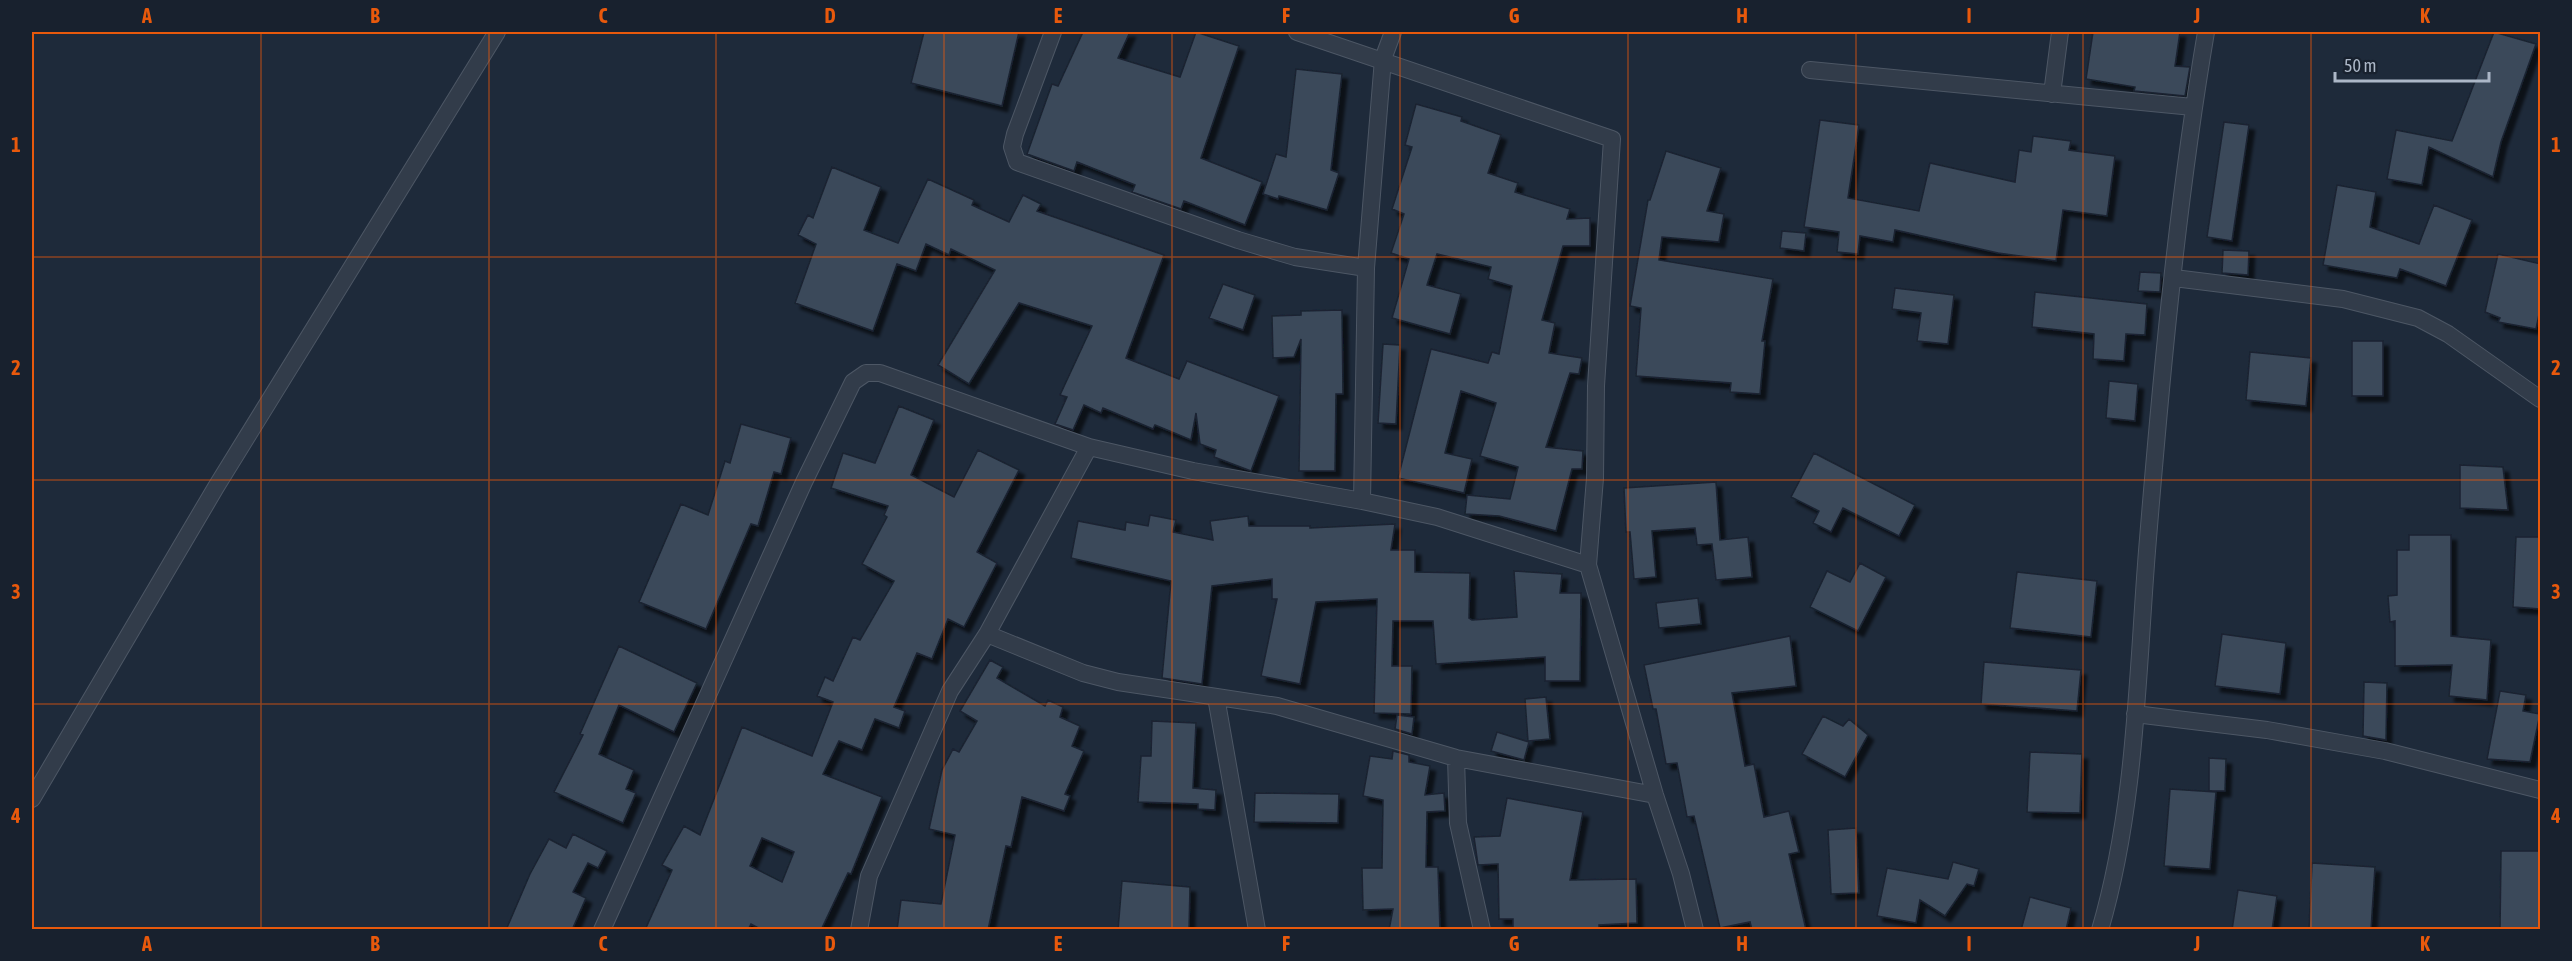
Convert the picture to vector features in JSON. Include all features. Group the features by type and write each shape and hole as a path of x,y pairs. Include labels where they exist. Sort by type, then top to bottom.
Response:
{"street":[{"path":"32,799 216,487 497,32"},
{"path":"1053,32 1015,134 1012,147 1017,162 1238,240 1295,257 1366,268"},
{"path":"1297,32 1383,59 1484,97 1612,139 1596,386 1594,478 1588,565 1655,795 1681,874 1695,930"},
{"path":"1362,501 1366,268 1383,59 1393,32"},
{"path":"2052,94 2060,32"},
{"path":"2100,930 2128,801 2152,486 2193,107 2206,32"},
{"path":"1810,70 2193,107"},
{"path":"2174,278 2343,299 2418,318 2448,334 2541,399"},
{"path":"602,930 804,483 853,382 866,373 880,373 1089,447 1193,471 1362,501 1437,518 1588,565"},
{"path":"859,930 869,876 950,691 987,634 1089,447"},
{"path":"987,634 1083,673 1277,706 1456,758 1655,795"},
{"path":"1216,697 1257,930"},
{"path":"2135,714 2267,730 2385,751 2541,790"},
{"path":"1456,758 1458,823 1482,930"}],"building":[{"path":"924,32 1019,32 1002,106 911,83"},
{"path":"1083,32 1130,32 1118,58 1180,77 1196,32 1239,46 1201,158 1262,182 1245,225 1184,201 1181,209 1132,192 1135,185 1077,162 1074,171 1027,154 1052,84 1058,86"},
{"path":"2093,32 2180,32 2175,66 2190,67 2185,96 2134,91 2135,87 2086,79"},
{"path":"2494,32 2536,44 2501,142 2493,177 2429,147 2422,185 2387,179 2396,130 2452,141"},
{"path":"1296,69 1342,74 1331,170 1339,173 1327,210 1279,196 1278,199 1263,194 1276,154 1286,157"},
{"path":"1416,104 1462,117 1461,121 1501,135 1488,173 1518,183 1515,192 1570,209 1567,219 1590,218 1590,246 1563,246 1542,320 1555,323 1549,353 1582,358 1579,374 1570,373 1546,447 1583,451 1582,469 1572,469 1556,531 1499,516 1465,514 1467,495 1510,499 1518,467 1480,456 1496,403 1461,391 1445,453 1472,459 1464,493 1398,478 1431,349 1488,363 1492,352 1499,354 1512,286 1488,279 1491,267 1437,254 1427,285 1461,294 1450,334 1392,318 1409,259 1391,253 1404,214 1392,209 1412,147 1405,145"},
{"path":"1820,120 1859,125 1848,198 1919,211 1930,163 2015,182 2019,150 2031,152 2033,136 2071,141 2069,150 2115,156 2107,216 2063,210 2056,261 1998,253 1895,230 1893,242 1860,236 1858,254 1837,252 1839,232 1804,227"},
{"path":"2224,122 2249,125 2232,241 2207,237"},
{"path":"1666,151 1721,168 1707,211 1724,214 1719,242 1662,237 1659,260 1773,279 1762,341 1765,341 1760,394 1730,392 1731,383 1636,376 1641,308 1630,306 1648,200 1650,200"},
{"path":"832,167 881,187 864,230 898,243 928,179 974,200 972,205 1009,222 1023,195 1041,204 1037,211 1164,255 1126,358 1179,379 1187,361 1279,396 1251,471 1214,457 1216,450 1200,444 1196,413 1191,440 1155,425 1153,429 1103,408 1101,413 1084,405 1073,430 1055,424 1067,397 1060,395 1092,326 1019,303 969,384 938,365 995,270 951,249 949,255 926,244 916,271 897,264 873,331 795,303 816,244 798,235 808,215 813,218"},
{"path":"2337,185 2376,192 2370,227 2419,244 2434,205 2472,220 2446,286 2400,269 2397,278 2323,265"},
{"path":"1782,231 1806,233 1804,251 1780,248"},
{"path":"2223,250 2249,251 2248,275 2222,273"},
{"path":"2498,254 2541,264 2541,305 2536,329 2498,322 2500,318 2485,312"},
{"path":"2140,272 2161,273 2160,292 2138,291"},
{"path":"1223,284 1255,295 1243,330 1209,318"},
{"path":"1895,288 1954,295 1948,344 1917,341 1921,313 1892,309"},
{"path":"2035,292 2147,304 2145,335 2126,334 2124,361 2093,359 2094,334 2032,327"},
{"path":"1342,310 1343,394 1336,394 1335,471 1299,471 1301,339 1294,357 1273,358 1272,316 1301,315 1301,311"},
{"path":"2352,341 2383,341 2383,396 2352,396"},
{"path":"1383,344 1400,345 1396,424 1378,423"},
{"path":"2250,352 2311,358 2306,406 2246,400"},
{"path":"2109,381 2138,384 2135,421 2106,418"},
{"path":"899,406 934,420 911,475 954,497 978,450 1019,470 977,552 997,563 964,627 948,619 932,659 917,653 894,707 905,711 899,728 875,719 862,750 839,741 823,774 882,797 851,874 848,873 821,930 762,930 751,924 748,930 645,930 672,870 662,865 684,826 700,835 742,727 812,756 833,702 817,696 825,677 833,681 853,637 860,640 894,581 862,564 887,517 884,515 888,506 831,488 843,453 875,463","holes":["762,838 794,852 782,882 750,866"]},
{"path":"741,424 791,438 781,474 774,472 758,526 751,524 706,629 639,602 681,504 708,515 725,461 730,463"},
{"path":"1814,453 1915,505 1899,536 1843,508 1831,532 1813,523 1819,511 1791,497"},
{"path":"2460,465 2503,467 2508,510 2460,508"},
{"path":"1716,482 1720,540 1748,537 1752,577 1716,580 1712,544 1697,545 1695,528 1652,531 1656,577 1634,579 1630,532 1626,532 1624,488"},
{"path":"1150,515 1176,520 1173,532 1213,540 1210,521 1248,516 1249,526 1310,526 1310,528 1395,524 1391,550 1415,550 1415,572 1470,573 1469,618 1472,620 1517,617 1514,571 1562,574 1560,593 1581,593 1580,681 1545,681 1545,657 1436,664 1433,621 1393,621 1392,666 1412,666 1411,714 1374,713 1377,599 1316,602 1300,684 1261,676 1277,599 1272,599 1272,579 1212,586 1202,684 1162,678 1171,581 1071,558 1078,521 1125,530 1126,522 1148,526"},
{"path":"2409,535 2451,535 2451,636 2491,640 2487,700 2449,696 2452,665 2395,666 2395,621 2390,622 2388,596 2397,595 2397,550 2409,550"},
{"path":"2516,537 2541,537 2541,609 2513,607"},
{"path":"1860,563 1886,577 1858,631 1810,607 1827,571 1850,582"},
{"path":"2017,572 2097,581 2091,637 2010,628"},
{"path":"1698,598 1701,624 1659,628 1656,603"},
{"path":"2222,634 2286,643 2280,694 2215,686"},
{"path":"1790,636 1796,686 1732,693 1745,766 1754,764 1764,817 1789,811 1799,852 1789,854 1806,930 1752,930 1750,922 1720,928 1694,816 1687,817 1677,763 1666,764 1656,709 1653,709 1644,665"},
{"path":"619,646 697,683 674,732 619,705 599,754 634,770 626,789 636,793 623,823 554,792 583,735 580,734"},
{"path":"990,660 1003,667 997,678 1045,706 1048,700 1063,707 1060,717 1080,726 1072,746 1084,751 1065,794 1070,796 1064,811 1022,797 1011,847 1006,846 988,930 897,930 901,900 941,904 955,835 929,829 942,770 953,749 959,752 977,721 960,711"},
{"path":"1984,662 2081,670 2077,711 1981,704"},
{"path":"2364,682 2387,683 2386,740 2363,736"},
{"path":"2500,691 2526,695 2523,711 2540,714 2530,762 2487,759"},
{"path":"1546,697 1550,739 1528,741 1525,699"},
{"path":"1397,715 1414,717 1412,734 1395,729"},
{"path":"1823,716 1843,726 1849,719 1868,735 1845,777 1802,754"},
{"path":"1152,721 1196,723 1193,788 1216,790 1215,810 1198,809 1198,804 1138,802 1141,756 1151,756"},
{"path":"1497,732 1529,742 1524,760 1491,751"},
{"path":"1393,751 1409,755 1409,762 1430,766 1425,795 1444,793 1445,811 1427,812 1426,867 1438,867 1440,930 1389,930 1393,909 1363,910 1362,868 1382,868 1383,800 1363,796 1370,756 1392,759"},
{"path":"2030,752 2082,754 2080,813 2027,812"},
{"path":"2209,758 2226,759 2225,791 2209,791"},
{"path":"2170,789 2216,792 2210,869 2164,866"},
{"path":"1255,793 1339,794 1338,823 1254,822"},
{"path":"1507,798 1583,812 1570,880 1636,879 1637,923 1599,925 1599,930 1513,930 1513,919 1499,919 1498,864 1478,865 1474,837 1500,836"},
{"path":"1856,828 1859,893 1831,894 1828,830"},
{"path":"573,834 607,851 598,868 588,863 573,892 586,898 572,930 506,930 530,874 549,839 566,848"},
{"path":"2501,851 2541,851 2541,930 2500,930"},
{"path":"1953,862 1979,869 1974,886 1967,884 1945,916 1920,900 1916,923 1877,916 1887,868 1948,879"},
{"path":"2312,863 2375,867 2371,930 2309,930"},
{"path":"1122,881 1190,887 1189,930 1118,930"},
{"path":"2238,890 2277,896 2272,930 2232,930"},
{"path":"2030,897 2071,908 2066,930 2021,930"}]}
